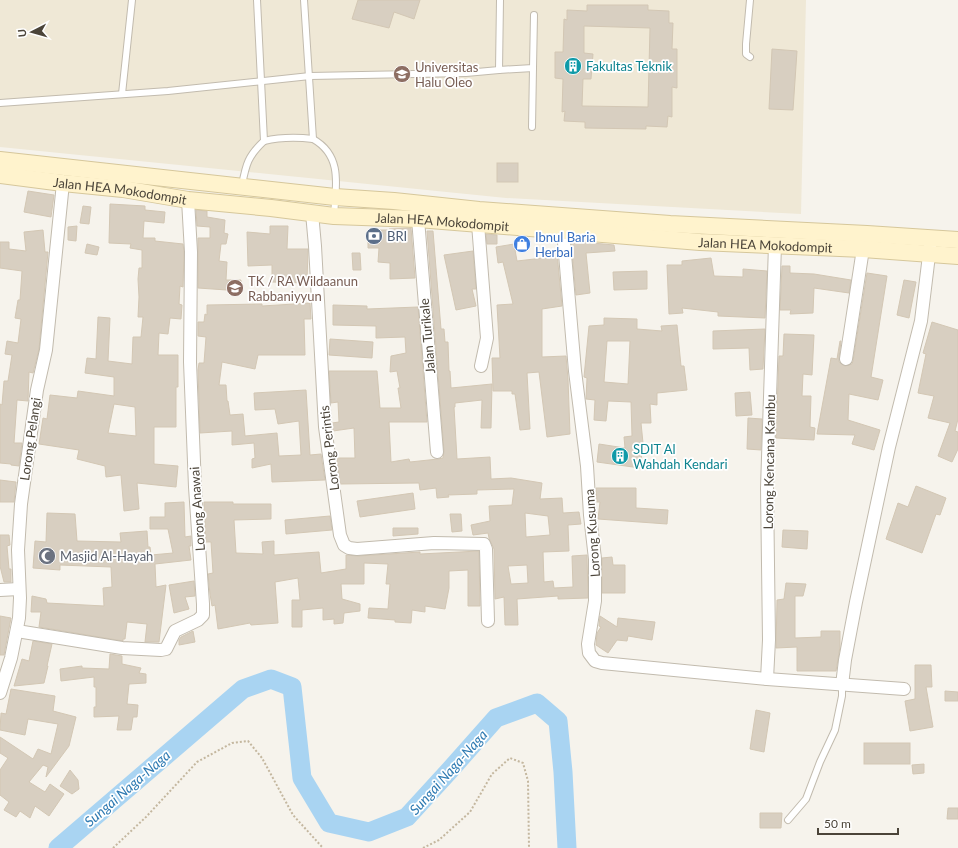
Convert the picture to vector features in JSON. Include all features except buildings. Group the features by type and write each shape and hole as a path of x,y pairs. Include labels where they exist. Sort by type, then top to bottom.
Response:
{"street":[{"name":"Jalan HEA Mokodompit","path":"0,160 335,197 394,201 479,210 631,229 700,242 958,256"},
{"path":"33,180 37,164"},
{"name":"Jalan HEA Mokodompit","path":"0,175 33,180 123,189 188,200 334,216 418,220 563,231 631,229 958,240"},
{"name":"Lorong Pelangi","path":"0,693 17,631 19,618 18,550 21,504 37,390 46,350 64,183"},
{"path":"271,208 272,190"},
{"name":"Lorong Anawai","path":"17,631 122,648 161,650 166,649 175,631 198,620 203,615 190,377 191,252 188,200"},
{"name":"Lorong Perintis","path":"312,213 316,246 325,427 340,535 344,545 349,548 357,549 434,543 484,544 486,549 488,621"},
{"name":"Jalan Turikale","path":"418,220 437,452"},
{"path":"478,224 487,338 481,366"},
{"name":"Lorong Kusuma","path":"563,231 575,371 596,560 595,601 588,644 589,653 595,661 602,663 767,679"},
{"path":"842,685 856,602 889,447 921,321 931,238"},
{"name":"Lorong Kencana Kambu","path":"767,679 769,640 767,488 775,245"},
{"path":"846,359 863,250"},
{"path":"0,590 19,589"},
{"path":"767,679 904,689"}],"lane":[{"path":"122,94 132,0"},
{"path":"257,0 264,141"},
{"path":"304,0 313,139"},
{"path":"499,70 500,0"},
{"path":"750,0 746,44 746,54 750,57"},
{"path":"532,127 534,15"},
{"path":"0,104 168,91 310,76 466,73 533,68"},
{"path":"241,187 245,168 253,152 264,141 279,137 313,139 321,144 332,157 336,168 334,216"},
{"path":"788,820 806,799 820,762 835,730 842,696 842,685"}],"path":[{"path":"113,848 146,817 197,762 232,743 248,740 262,758 293,815 322,848"},
{"path":"423,848 439,840 470,812 492,774 510,758 523,763 528,781 529,848"}],"shaded area":[{"name":"Universitas Halu Oleo","path":"0,0 806,0 801,214 506,198 0,147"}],"waterway":[{"name":"Sungai Naga-Naga","path":"58,848 243,689 271,679 292,687 302,778 329,823 369,832 407,817 496,718 537,703 558,721 563,772 567,848"}],"place":[{"name":"Fakultas Teknik","path":"573,66"},
{"name":"Universitas Halu Oleo","path":"402,74"},
{"name":"BRI","path":"374,236"},
{"name":"Ibnul Baria Herbal","path":"522,244"},
{"name":"TK / RA Wildaanun Rabbaniyyun","path":"235,288"},
{"name":"SDIT Al Wahdah Kendari","path":"620,456"},
{"name":"Masjid Al-Hayah","path":"47,556"}]}
